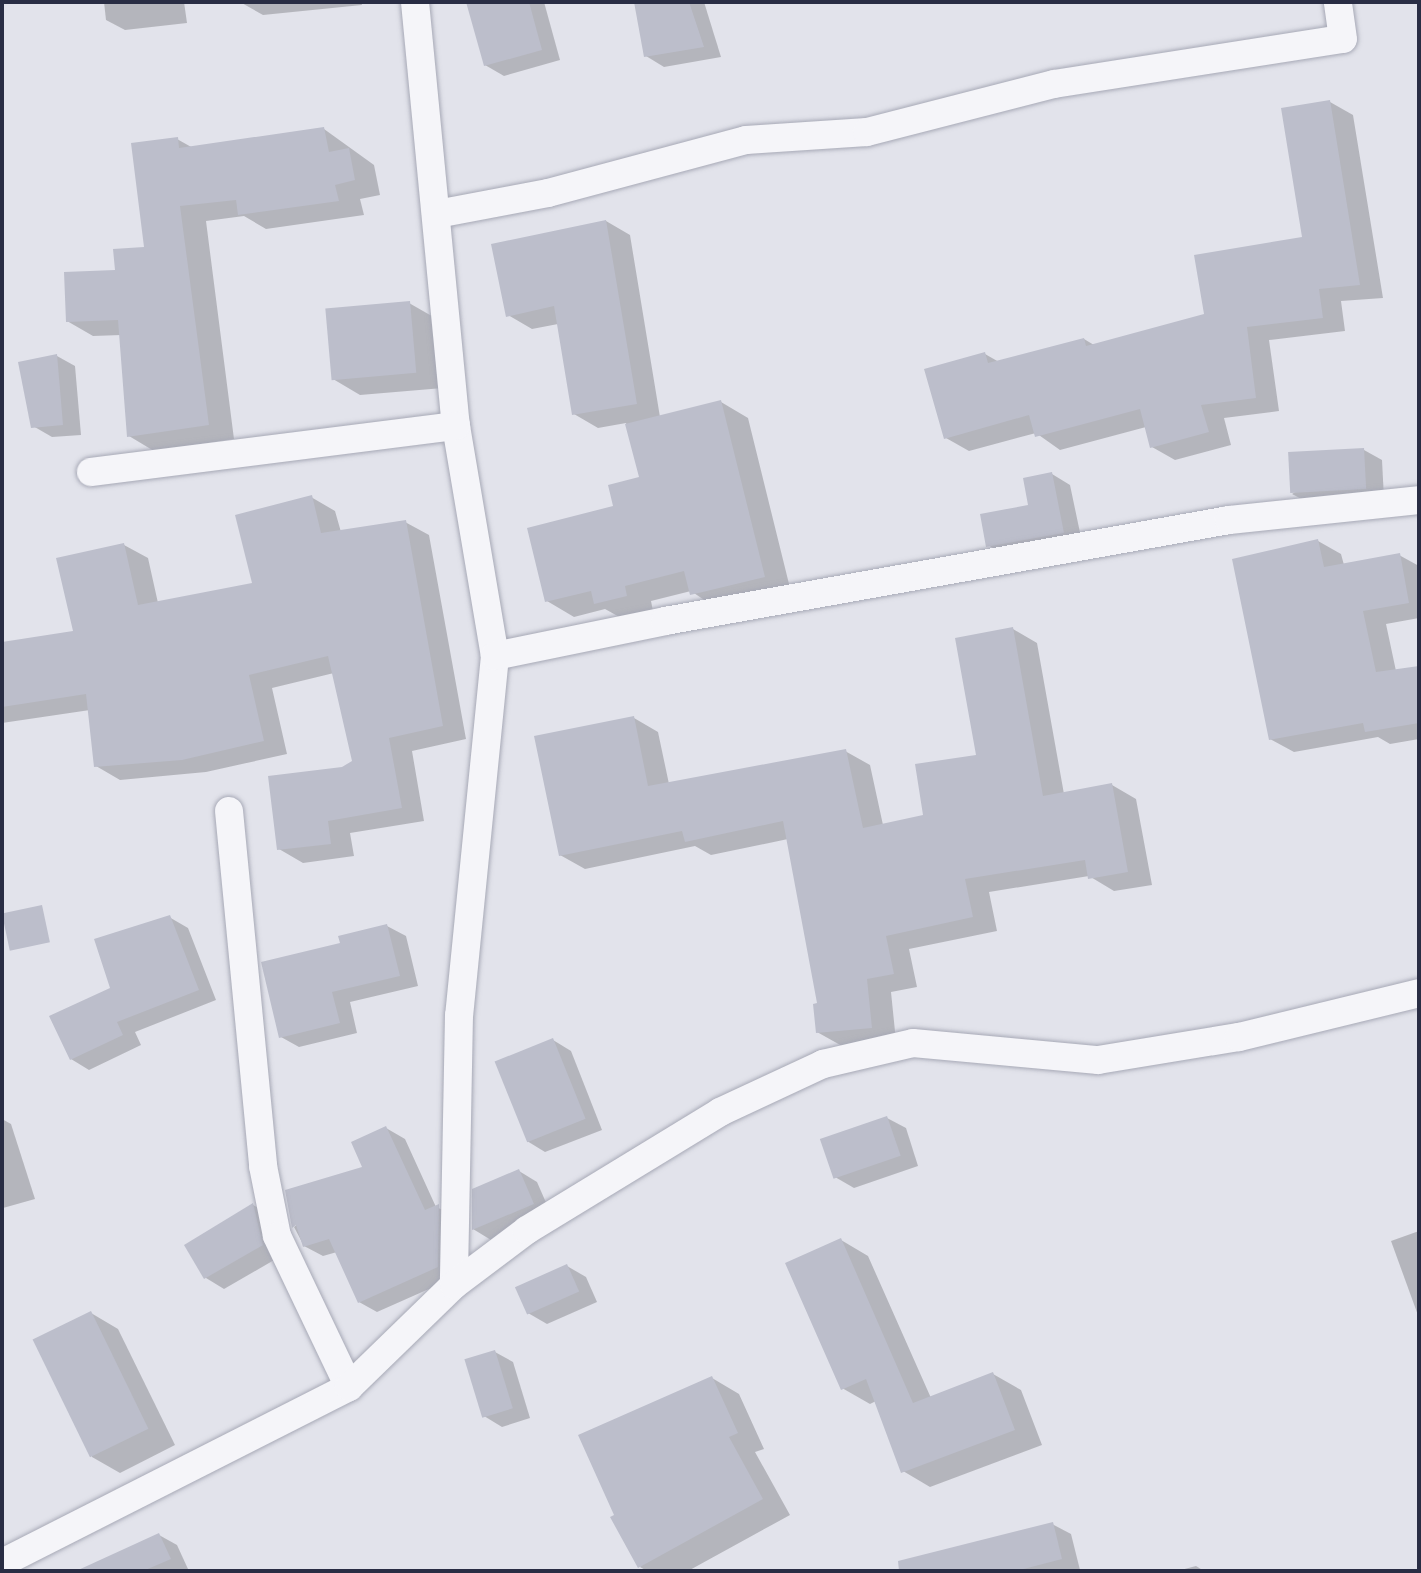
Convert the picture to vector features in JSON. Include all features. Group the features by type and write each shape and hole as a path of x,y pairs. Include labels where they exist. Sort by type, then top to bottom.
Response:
{"street":[{"path":"415,2 456,426 495,656 459,1016 454,1285"},
{"path":"437,214 548,193 746,140 867,132 1054,84 1343,40 1338,2"},
{"path":"91,472 456,426"},
{"path":"495,656 679,618 1228,520 1419,500"},
{"path":"229,811 263,1166 277,1236 349,1387"},
{"path":"2,1563 349,1387 454,1285 608,1177 720,1112 824,1064 913,1043 1098,1060 1239,1037 1419,993"}],"building":[{"path":"466,2 529,2 542,50 484,66"},
{"path":"634,2 689,2 704,47 644,57"},
{"path":"1330,100 1360,285 1319,289 1323,318 1247,327 1256,398 1201,405 1209,432 1150,448 1140,409 1035,437 1029,415 944,439 924,369 985,352 988,363 1084,338 1086,346 1204,314 1194,255 1302,237 1281,108"},
{"path":"324,127 329,152 349,148 355,180 335,185 339,201 238,215 236,200 180,206 209,425 127,437 118,320 66,322 64,272 115,270 113,249 144,247 131,143 178,137 179,148"},
{"path":"606,220 637,404 572,415 554,306 506,317 491,244"},
{"path":"410,301 416,373 332,380 325,308"},
{"path":"57,354 63,425 31,428 18,362"},
{"path":"721,400 765,577 690,595 684,571 625,586 627,596 594,604 591,591 545,602 527,528 613,506 608,485 639,477 625,424"},
{"path":"1364,448 1366,489 1290,493 1288,452"},
{"path":"1052,472 1064,533 986,547 980,514 1028,505 1023,478"},
{"path":"312,495 321,533 406,520 443,726 389,738 402,808 328,821 331,844 277,850 268,776 342,767 352,761 328,656 249,675 264,741 182,760 94,767 86,694 2,707 2,642 73,631 56,558 124,543 138,605 252,583 235,515"},
{"path":"1318,539 1324,567 1400,553 1409,603 1363,611 1376,672 1419,666 1419,723 1365,732 1363,723 1269,740 1232,559"},
{"path":"1013,627 1043,796 1112,783 1128,872 1088,879 1085,860 965,879 973,917 886,936 894,974 867,979 872,1028 816,1033 813,1004 817,1003 783,821 685,842 682,831 559,856 534,736 634,716 648,786 846,749 863,828 923,815 915,764 976,755 955,638"},
{"path":"42,905 50,942 10,951 2,914"},
{"path":"170,915 199,990 117,1022 123,1035 70,1060 49,1016 110,988 94,939"},
{"path":"387,924 400,976 332,992 340,1023 279,1038 261,962 340,943 338,936"},
{"path":"553,1038 586,1119 527,1142 495,1062"},
{"path":"887,1116 901,1156 834,1179 820,1139"},
{"path":"386,1126 425,1210 439,1204 438,1267 358,1303 329,1239 303,1247 296,1225 292,1228 285,1190 362,1167 351,1142"},
{"path":"519,1169 534,1204 472,1230 472,1189"},
{"path":"253,1203 263,1245 204,1279 184,1245"},
{"path":"841,1238 913,1403 993,1372 1015,1430 901,1473 866,1379 841,1390 785,1263"},
{"path":"567,1264 579,1291 527,1315 515,1287"},
{"path":"91,1311 148,1429 90,1457 33,1339"},
{"path":"495,1350 513,1408 482,1418 464,1359"},
{"path":"712,1376 738,1433 729,1437 763,1499 638,1568 610,1517 614,1515 578,1435"},
{"path":"1053,1522 1062,1559 1016,1571 899,1571 898,1561"},
{"path":"159,1533 171,1559 143,1571 76,1571"}]}
